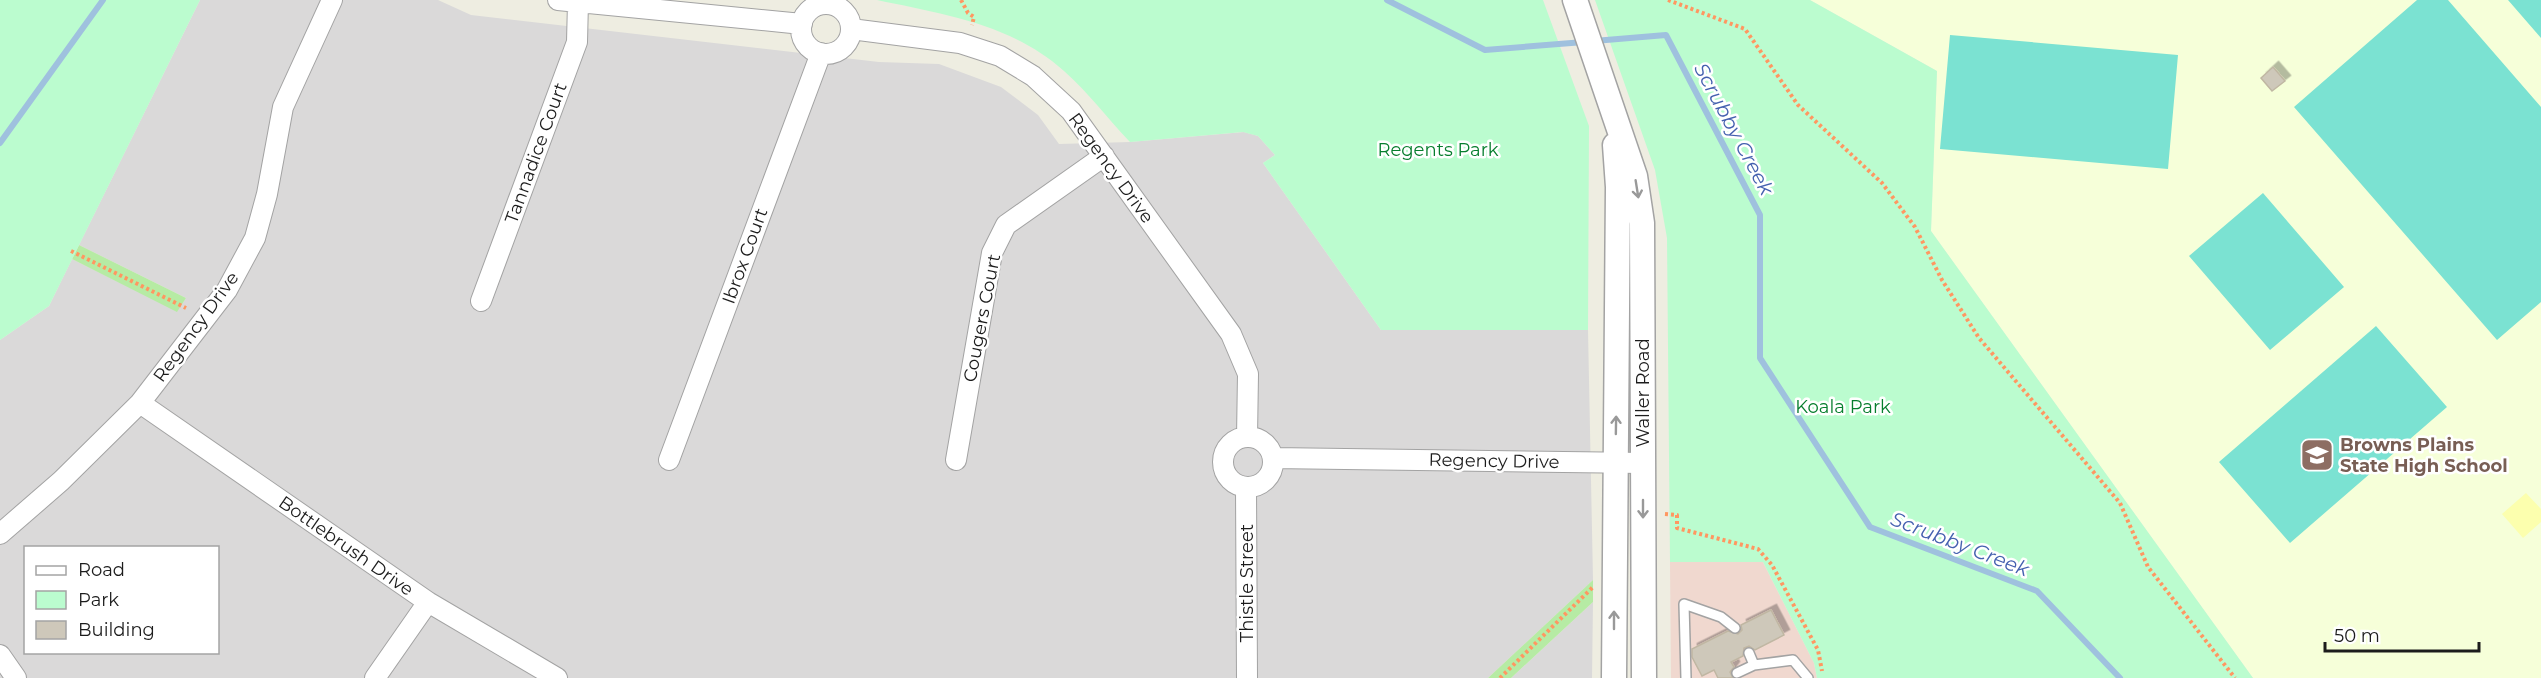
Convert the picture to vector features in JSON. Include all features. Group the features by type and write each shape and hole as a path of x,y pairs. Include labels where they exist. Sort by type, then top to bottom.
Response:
{"street":[{"name":"Regency Drive","path":"0,534 61,481 140,403 227,290 255,238 267,194 283,107 332,0"},
{"path":"558,0 802,24"},
{"name":"Waller Road","path":"1575,0 1635,176 1642,223 1644,678"},
{"name":"Tannadice Court","path":"481,301 577,42 578,2"},
{"path":"826,3 834,5 847,14 851,29 847,43 842,48 836,52 821,53 814,50 804,39 802,24 810,10 826,3"},
{"name":"Regency Drive","path":"851,29 960,43 1000,56 1033,76 1071,111 1231,334 1248,374 1247,437"},
{"name":"Ibrox Court","path":"669,460 821,53"},
{"name":"Waller Road","path":"1613,113 1618,187 1614,678"},
{"name":"Cougers Court","path":"956,460 992,253 1006,225 1104,156"},
{"name":"Bottlebrush Drive","path":"140,403 428,602 557,678"},
{"path":"1247,437 1264,443 1273,459 1272,470 1267,479 1257,486 1246,488 1229,480 1222,462 1229,444 1247,437"},
{"name":"Regency Drive","path":"1273,459 1643,463"},
{"name":"Thistle Street","path":"1246,488 1246,678"},
{"path":"375,678 428,602"},
{"path":"0,655 16,678"}],"lane":[{"path":"1686,678 1684,604 1721,617 1736,628"},
{"path":"1749,653 1754,665"},
{"path":"1737,673 1754,665 1793,660 1808,678"}],"path":[{"path":"961,0 968,13 974,17 972,26"},
{"path":"1668,0 1745,29 1798,105 1882,183 1915,227 1942,280 1979,338 2120,503 2148,567 2235,678"},
{"path":"71,251 186,308"},
{"path":"1665,514 1677,515 1677,528 1758,549 1772,566 1818,650 1824,678"},
{"path":"1500,678 1599,582"}],"shaded area":[{"path":"200,0 438,0 471,15 879,62 939,64 1001,87 1038,115 1059,144 1130,142 1244,132 1258,136 1275,155 1263,163 1381,330 1588,330 1593,580 1488,678 0,678 0,340 49,306 72,259 177,311 186,298 79,245"},
{"name":"Browns Plains State High School","path":"1810,0 2541,0 2541,678 2253,678 1931,231 1937,71"},
{"path":"2417,0 2448,0 2541,107 2541,302 2497,340 2294,107"},
{"path":"2508,0 2541,0 2541,38"},
{"path":"1950,35 2178,55 2168,169 1940,149"},
{"path":"2263,193 2344,287 2270,350 2189,256"},
{"path":"79,245 186,298 177,312 72,259"},
{"path":"2376,326 2447,407 2290,543 2219,462"},
{"path":"1670,562 1763,562 1814,663 1817,678 1671,678"},
{"path":"1593,580 1593,602 1511,678 1488,678"},
{"path":"1593,602 1592,678 1511,678"}],"sand":[{"path":"2526,493 2541,509 2541,522 2523,538 2502,514"}],"green space":[{"path":"0,0 200,0 49,306 0,340"},
{"name":"Regents Park","path":"877,0 1543,0 1589,126 1588,330 1381,330 1263,163 1275,155 1258,136 1243,132 1130,142 1073,79 1044,55 1022,42 976,23"},
{"name":"Koala Park","path":"1595,0 1810,0 1937,71 1931,231 2253,678 1817,678 1814,663 1763,562 1670,562 1667,238 1655,170"}],"building":[{"path":"2273,67 2285,81 2272,91 2261,78"},
{"path":"1771,610 1784,635 1755,650 1749,646 1744,648 1743,656 1731,662 1734,667 1730,672 1733,678 1718,678 1714,670 1702,676 1692,657 1692,649 1728,631 1738,634 1742,630 1741,625"}],"waterway":[{"name":"Scrubby Creek","path":"0,143 103,0"},
{"name":"Scrubby Creek","path":"1387,0 1485,50 1584,42"},
{"name":"Scrubby Creek","path":"1594,41 1666,35 1760,215 1760,358 1870,527 2037,591 2120,678"}],"place":[{"name":"Browns Plains State High School","path":"2317,455"}]}
